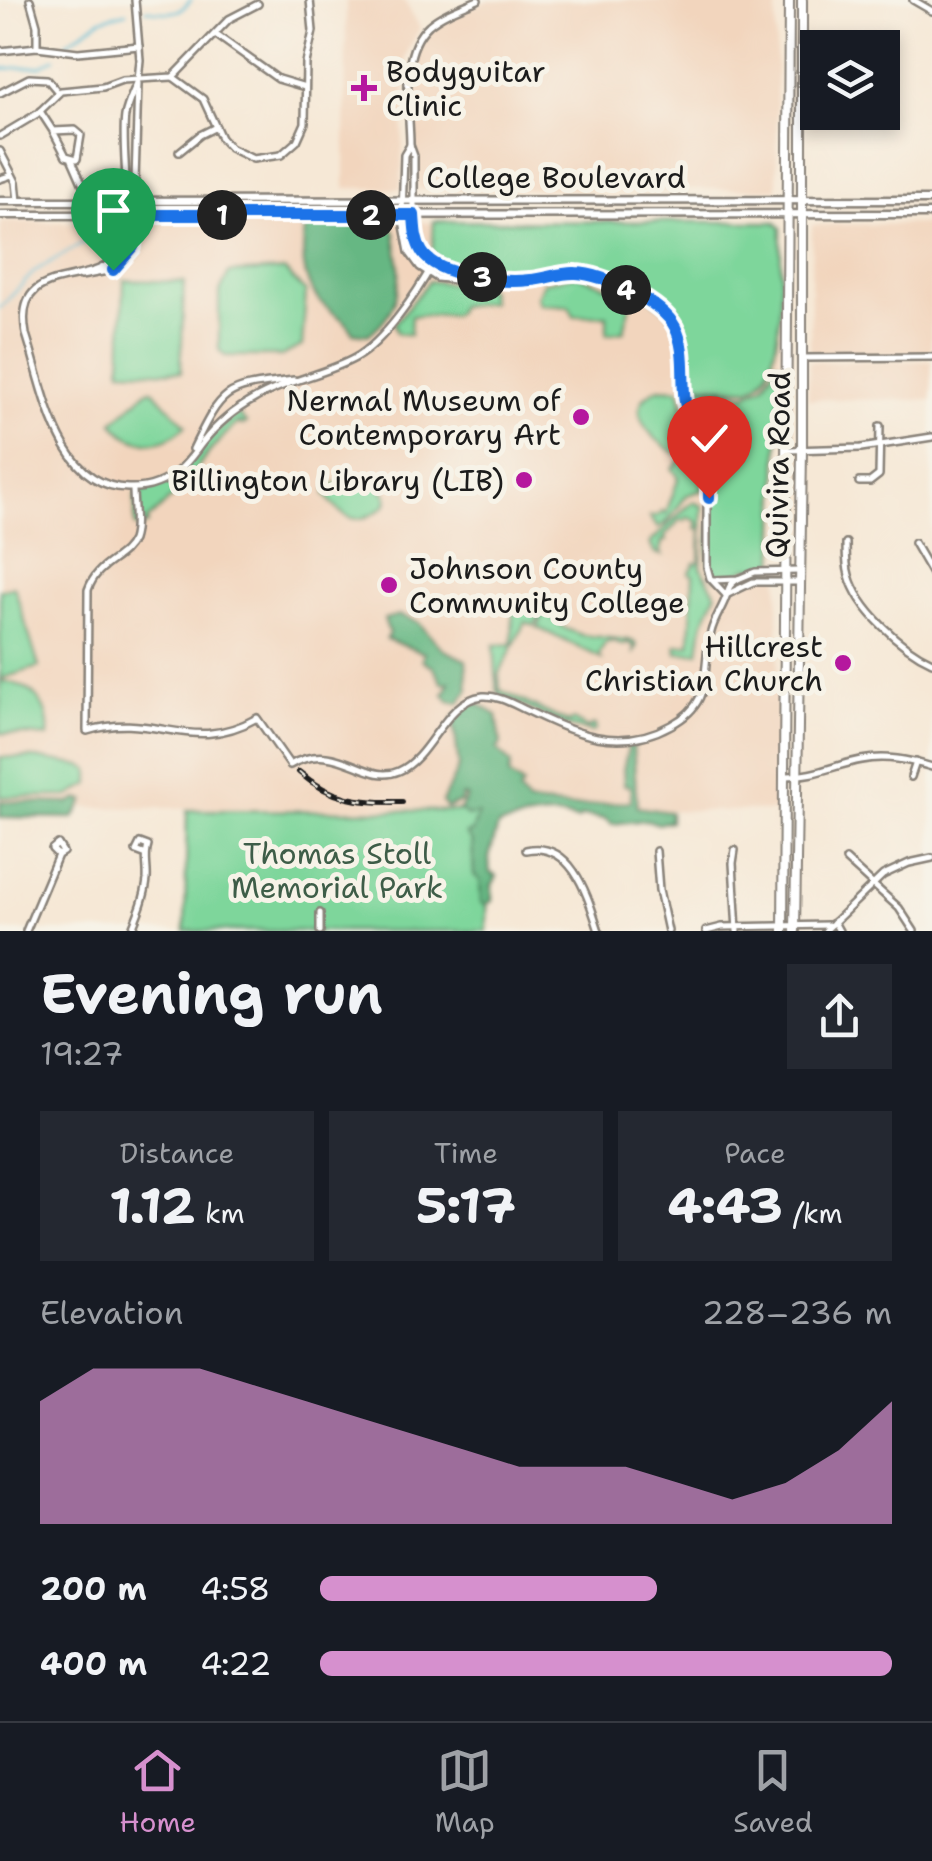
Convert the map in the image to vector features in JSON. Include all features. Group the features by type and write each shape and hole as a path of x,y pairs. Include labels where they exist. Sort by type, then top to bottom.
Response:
{"main road":[{"name":"Quivira Road","path":"783,929 789,0"},
{"name":"Quivira Road","path":"795,929 804,214 802,0"},
{"name":"College Boulevard","path":"0,201 932,200"},
{"name":"College Boulevard","path":"0,215 929,212"}],"street":[{"path":"30,0 37,25 37,47"},
{"path":"74,275 102,274 119,266 133,247 139,46 135,0"},
{"path":"172,77 203,100 230,148 254,159 273,158 297,142 305,123 305,87 314,31 310,0"},
{"path":"478,0 433,22 416,42 410,67 414,215 418,246 433,264 504,281"},
{"path":"913,0 932,12"},
{"path":"0,136 40,112 58,92 172,77 236,14 258,4"},
{"path":"215,34 278,78 305,87"},
{"path":"0,51 37,47 78,52 139,46"},
{"path":"0,93 33,77 47,79 58,92"},
{"path":"138,80 125,113 125,238 116,257 101,269 46,282 32,296 26,311 26,334 61,439 70,457 85,473 102,483 133,488 165,480 188,462 204,439 231,414 258,396 368,350 387,330 433,264"},
{"path":"40,112 72,160 83,185"},
{"path":"178,152 216,128"},
{"path":"53,132 75,130 81,135 80,156 72,160"},
{"path":"297,142 304,148"},
{"path":"410,145 404,155 402,215 409,252 428,274 455,282 526,281 572,272 586,274 650,301 671,320 683,352 687,410 704,448 708,470 707,567 712,580 726,595"},
{"path":"0,151 18,200"},
{"path":"0,180 12,175"},
{"path":"802,358 932,357"},
{"path":"188,462 208,418 228,394 251,383 302,379"},
{"path":"859,482 870,482 879,475 880,426"},
{"path":"784,450 880,446 932,437"},
{"path":"133,488 132,538 124,551 99,569 88,590 87,732 132,723 191,735 214,735 257,718 290,765 302,758 325,755 384,774 404,769 460,708 477,697 503,699 589,738 638,736 666,728 695,705 706,683 711,631 727,588 756,572 798,582"},
{"path":"846,543 848,574 857,594 906,649 932,662"},
{"path":"914,543 932,574"},
{"path":"726,595 753,582 798,571"},
{"path":"712,580 738,579"},
{"path":"784,776 796,777 883,758 932,767"},
{"path":"912,776 916,762"},
{"path":"841,766 843,776"},
{"path":"526,850 546,850 571,867 584,886 599,931"},
{"path":"735,850 737,929"},
{"path":"656,851 668,931"},
{"path":"130,931 146,890 148,866 144,854"},
{"path":"26,931 58,855"},
{"path":"829,926 870,884 898,867 932,858"},
{"path":"846,860 899,908 914,931"},
{"path":"320,913 320,931"},
{"path":"706,931 829,926 839,931"}],"shaded area":[{"path":"346,0 404,0 420,28 406,55 401,189 345,188"},
{"path":"489,0 776,0 777,189 418,189 414,62 419,46 442,21"},
{"name":"Johnson County Community College","path":"0,222 775,223 781,228 777,811 0,807"},
{"path":"932,224 932,352 810,354 812,225"},
{"path":"932,361 932,400 808,399 809,362"}],"green space":[{"path":"434,221 775,222 781,228 781,295 771,364 763,379 751,388 689,384 679,329 669,313 649,296 589,270 509,277 446,267 432,253"},
{"path":"313,222 348,226 390,225 395,233 399,260 396,296 386,316 368,335 353,333 309,285 303,252 305,227"},
{"path":"284,270 306,292 302,346 281,356 225,356 219,350 219,294 229,273"},
{"path":"577,275 632,296 624,331 607,334 607,315 574,316 569,306 540,304 537,297 543,282"},
{"path":"124,280 184,282 181,372 121,370"},
{"path":"429,281 484,287 491,302 459,306 454,315 411,316 410,335 397,333 394,324"},
{"path":"777,362 780,363 775,567 747,568 729,578 715,578 708,550 714,495 712,467 687,388 711,387 745,395 764,385"},
{"path":"659,388 679,389 695,446 677,454 658,441 640,414 641,404"},
{"path":"148,390 153,390 186,425 178,433 159,441 139,441 113,422"},
{"path":"237,413 246,423 238,423 226,434 172,498 147,520 148,524 138,528 135,494 176,476"},
{"path":"698,452 703,490 687,495 658,528 650,517 666,513 679,477 672,469 684,457"},
{"path":"355,474 374,479 387,496 386,505 360,519 339,511 325,494 327,488"},
{"path":"694,502 703,506 701,567 716,594 703,624 699,652 677,653 676,645 690,644 693,575 689,573 700,562 701,529 696,529 698,522 688,517 665,536 662,555 654,553 650,543"},
{"path":"14,586 39,667 0,679 0,590"},
{"path":"513,601 528,602 542,610 535,626 525,622 499,675 500,690 569,723 573,720 587,728 595,725 593,732 565,726 500,695 494,645 512,644"},
{"path":"544,612 566,629 582,635 629,640 637,647 634,652 634,646 626,642 605,643 601,658 538,628"},
{"path":"399,615 418,622 444,650 466,660 468,690 459,703 449,701 444,694 450,682 442,683 433,667 422,660 424,653 386,639 389,633 384,619"},
{"path":"0,681 21,686 37,698 46,715 48,737 0,733"},
{"path":"473,701 497,715 501,744 497,749 511,764 509,775 523,785 519,792 528,803 573,807 631,801 623,769 628,749 624,743 633,743 637,807 670,812 670,821 612,824 605,819 582,816 577,820 547,816 498,826 489,858 490,873 497,876 492,885 492,901 485,905 481,902 480,880 474,875 472,842 466,834 472,832 478,814 467,816 460,810 467,797 462,796 461,802 447,808 442,802 459,766 453,718"},
{"path":"0,757 83,766 90,770 90,784 69,796 0,797"},
{"path":"85,800 74,818 0,817 0,801 70,803"},
{"name":"Thomas Stoll Memorial Park","path":"187,810 488,811 487,931 185,931"}],"waterway":[{"path":"146,9 176,11 191,0"},
{"path":"66,43 102,19 126,12"},
{"path":"0,69 41,66 55,58"},
{"path":"0,308 35,271 98,234"}],"railway":[{"path":"299,772 323,789 347,798 402,802"}],"place":[{"name":"Bodyguitar Clinic","path":"364,88"},
{"name":"Nermal Museum of Contemporary Art","path":"581,417"},
{"name":"Billington Library (LIB)","path":"524,480"},
{"name":"Johnson County Community College","path":"389,585"},
{"name":"Hillcrest Christian Church","path":"843,663"}],"route":[{"path":"113,270 133,247 136,215 414,215 418,246 426,258 442,268 504,281 572,272 593,277 650,301 671,320 683,352 687,410 707,460 709,498"}]}
